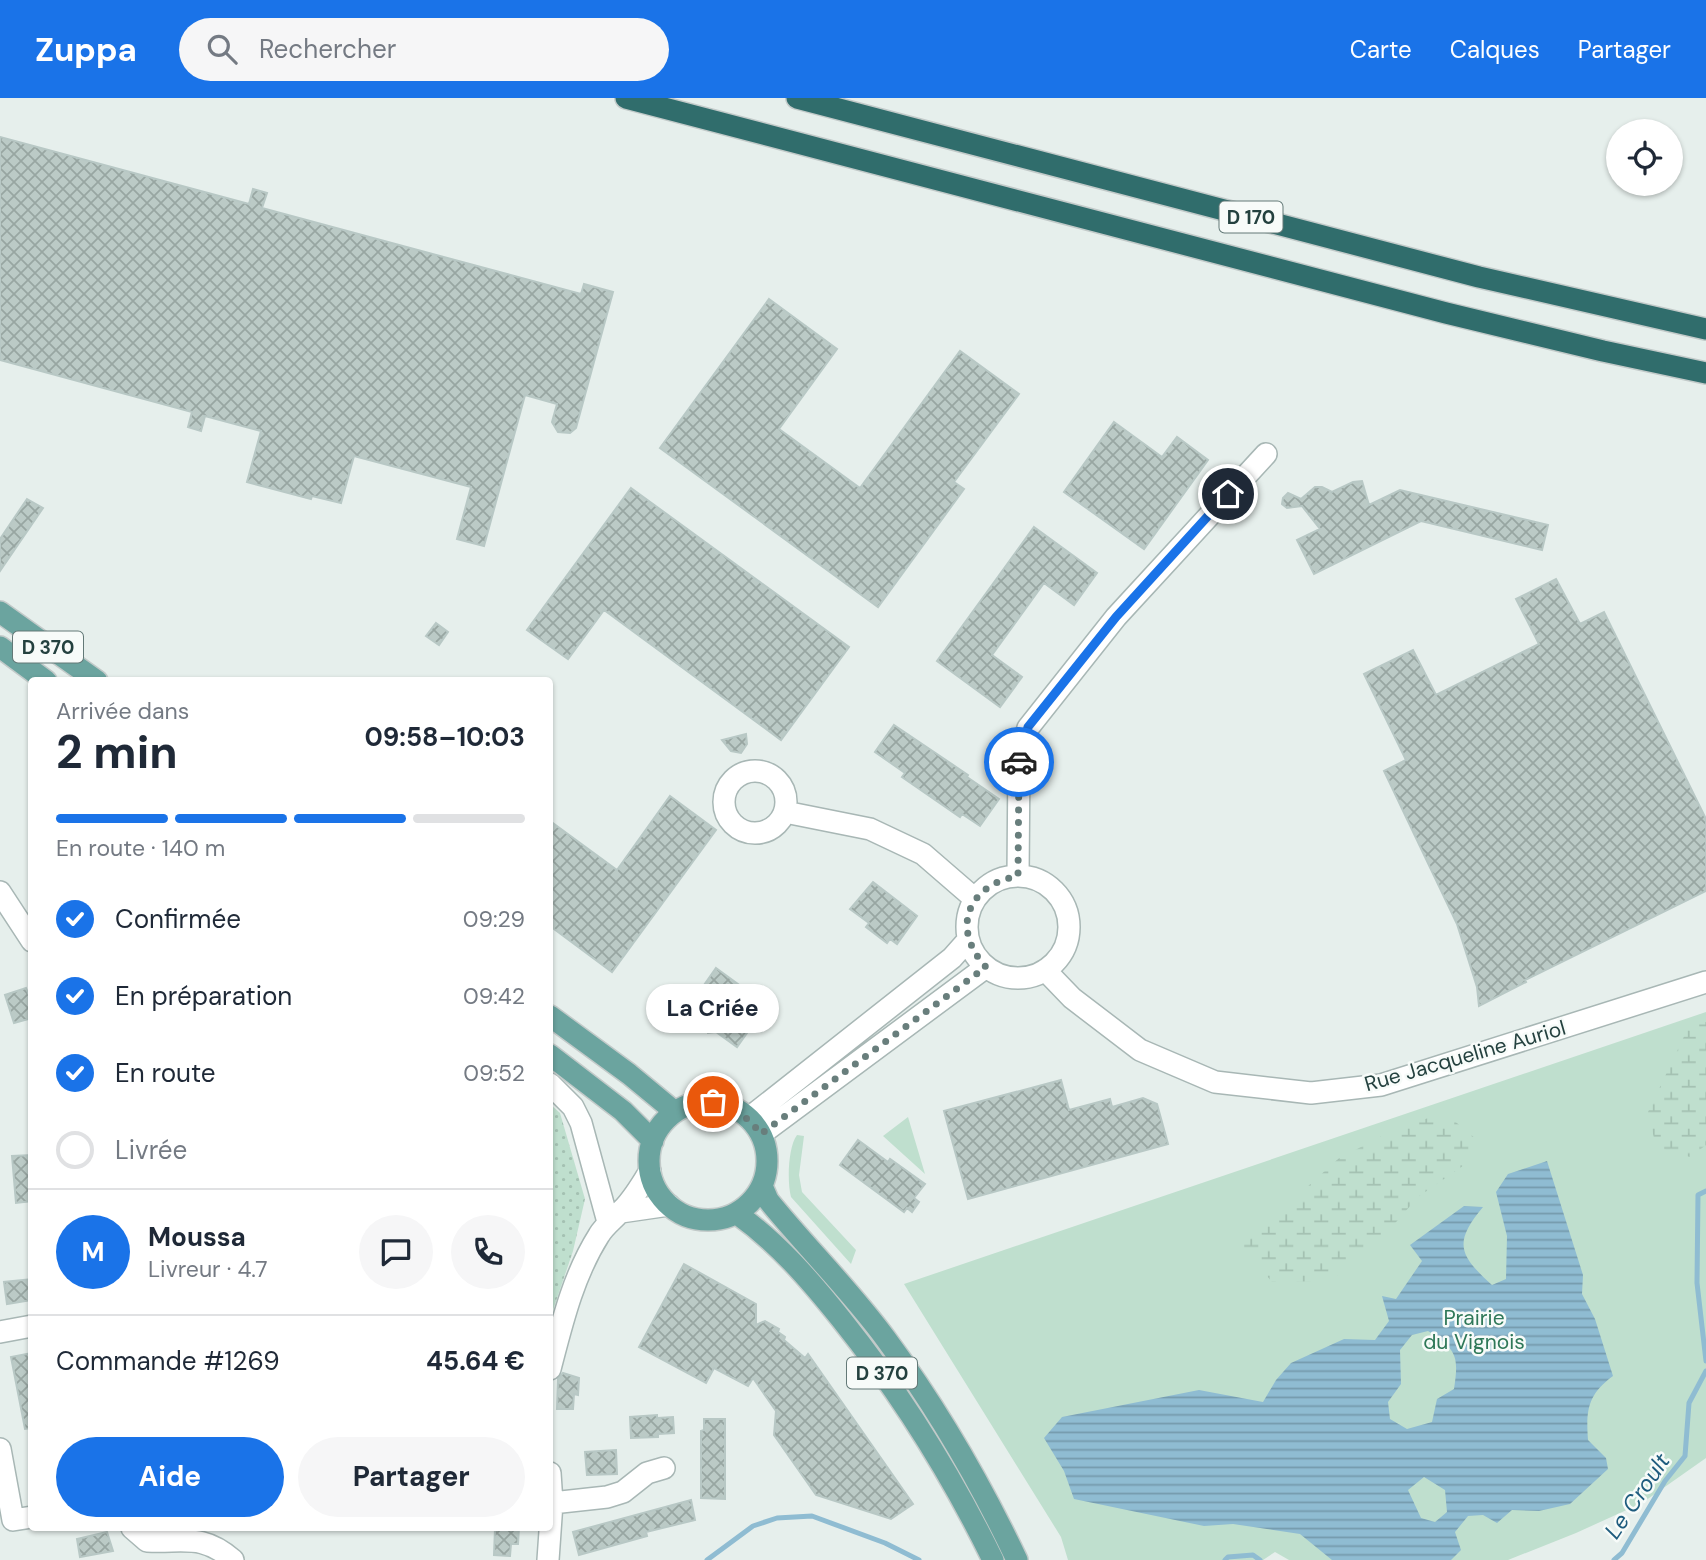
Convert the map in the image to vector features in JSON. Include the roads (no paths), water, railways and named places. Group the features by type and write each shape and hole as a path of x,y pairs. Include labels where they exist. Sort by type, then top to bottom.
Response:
{"highway":[{"name":"D 170","path":"626,98 1471,319 1706,373"},
{"name":"D 170","path":"797,98 1479,277 1706,329"}],"main road":[{"name":"D 370","path":"0,612 91,677"},
{"name":"D 370","path":"0,647 41,677"},
{"path":"553,1018 675,1112"},
{"path":"553,1057 623,1111 653,1141"},
{"path":"713,1102 733,1107 755,1126 767,1151 767,1169 762,1186 754,1199 736,1213 724,1218 705,1220 686,1215 669,1205 654,1184 650,1171 650,1156 653,1141 662,1125 675,1112 693,1104 713,1102"},
{"name":"D 370","path":"762,1186 768,1200 854,1298 916,1382 963,1456 1017,1560"},
{"name":"D 370","path":"736,1213 765,1234 794,1262 871,1356 950,1477 993,1560"}],"street":[{"path":"1018,876 1019,758 1028,727 1116,617 1266,454"},
{"path":"785,812 880,834 923,854 975,899"},
{"path":"1018,876 1031,878 1058,895 1066,911 1069,926 1066,943 1058,959 1045,970 1028,977 1011,978 986,967 976,956 968,940 967,930 969,912 975,899 988,886 1001,879 1018,876"},
{"path":"0,892 28,935"},
{"path":"755,1126 952,958 968,940"},
{"path":"755,1126 986,967"},
{"name":"Rue Jacqueline Auriol","path":"1045,970 1072,998 1140,1050 1215,1082 1311,1093 1381,1085 1706,982"},
{"path":"553,1087 573,1107 614,1217"},
{"path":"553,1356 566,1306 587,1258 614,1217 650,1171"},
{"path":"614,1217 669,1205"},
{"path":"0,1332 28,1327"},
{"path":"0,1449 22,1519"},
{"path":"553,1503 607,1497 623,1492 648,1473 664,1468"},
{"path":"135,1531 147,1541 196,1540 216,1547 233,1560"},
{"path":"548,1560 550,1531"}],"water":[{"path":"1547,1161 1583,1275 1582,1294 1595,1319 1613,1376 1593,1397 1587,1420 1588,1440 1606,1458 1608,1469 1570,1504 1539,1511 1512,1510 1497,1523 1483,1515 1468,1516 1455,1532 1461,1550 1451,1560 1332,1560 1300,1534 1233,1524 1204,1526 1074,1499 1064,1471 1044,1438 1062,1417 1199,1390 1263,1402 1276,1380 1291,1363 1344,1339 1375,1340 1389,1321 1382,1296 1396,1299 1422,1261 1410,1245 1464,1206 1483,1207 1467,1230 1464,1248 1467,1257 1492,1285 1506,1279 1507,1236 1496,1192 1508,1174","holes":["1428,1331 1445,1343 1454,1355 1454,1389 1437,1399 1432,1422 1407,1429 1390,1419 1388,1402 1401,1384 1400,1350 1412,1335","1424,1477 1445,1490 1447,1512 1435,1522 1421,1518 1408,1490"]}],"waterway":[{"name":"Le Croult","path":"1706,1191 1698,1195 1697,1283 1706,1361"},
{"name":"Le Croult","path":"1614,1560 1622,1553 1665,1481 1685,1456 1689,1403 1706,1371"},
{"name":"Le Croult","path":"707,1560 753,1526 777,1518 812,1516 885,1543 919,1560"},
{"name":"Le Croult","path":"1225,1560 1228,1557 1253,1555 1260,1560"}],"place":[{"name":"La Criée","path":"713,1102"}],"park label":[{"name":"Prairie du Vignois","path":"1474,1330"}]}
